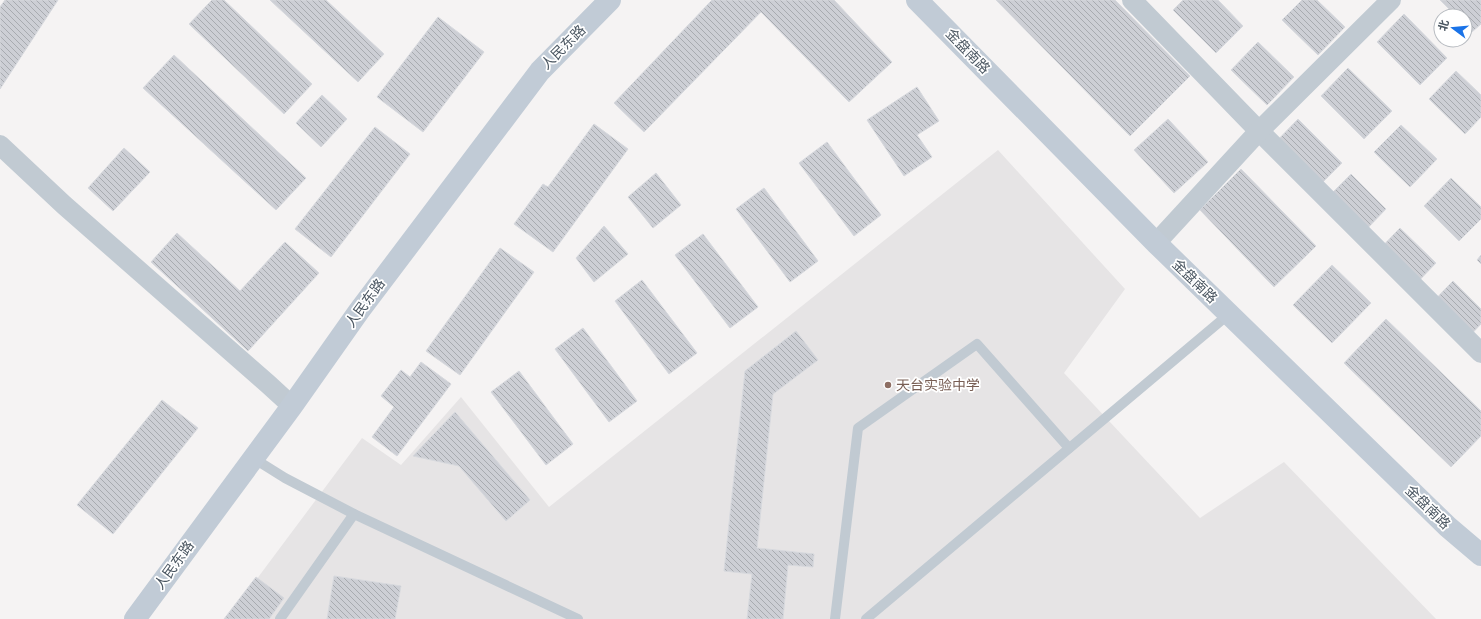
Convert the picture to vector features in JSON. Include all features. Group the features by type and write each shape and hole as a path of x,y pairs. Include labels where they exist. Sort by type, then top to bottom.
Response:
{"main road":[{"name":"人民东路","path":"135,619 292,406 359,311 540,71 610,0"},
{"name":"金盘南路","path":"918,0 1156,243 1448,527 1481,555"}],"street":[{"path":"1132,0 1259,131 1481,353"},
{"path":"1156,243 1259,131 1391,0"},
{"path":"0,145 64,205 292,406"}],"lane":[{"path":"866,619 1229,314"},
{"path":"835,619 858,428 977,344 1069,448"},
{"path":"254,458 285,478 354,514 578,619"},
{"path":"280,619 354,514"}],"shaded area":[{"name":"天台实验中学","path":"998,150 1125,289 1064,373 1200,518 1284,462 1436,619 227,619 362,438 401,465 461,397 549,507"}],"building":[{"path":"5,0 58,0 0,89 0,7"},
{"path":"212,0 224,0 312,84 284,114 189,24"},
{"path":"270,0 326,0 384,54 358,82"},
{"path":"712,0 834,0 892,62 849,102 761,12 644,132 614,103"},
{"path":"996,0 1115,0 1190,76 1130,136"},
{"path":"1183,0 1218,0 1243,26 1216,53 1173,10"},
{"path":"1302,0 1317,0 1345,27 1318,55 1282,20"},
{"path":"1440,0 1481,0 1481,24 1473,31 1473,8 1448,8"},
{"path":"1404,14 1433,44 1433,48 1437,48 1447,58 1420,85 1377,42"},
{"path":"438,17 484,52 423,132 377,97"},
{"path":"1258,42 1294,77 1267,105 1231,70"},
{"path":"174,55 306,178 276,210 143,88"},
{"path":"1348,68 1392,111 1364,139 1321,96"},
{"path":"1456,71 1481,95 1481,117 1465,134 1429,99"},
{"path":"917,87 939,121 917,135 932,157 904,176 867,120"},
{"path":"322,95 347,119 321,147 296,123"},
{"path":"1168,119 1208,162 1174,193 1134,150"},
{"path":"1298,119 1342,163 1315,190 1271,147"},
{"path":"594,124 628,149 553,252 514,224 543,184 548,187"},
{"path":"1401,125 1437,159 1410,187 1374,152"},
{"path":"375,127 410,154 331,257 295,229"},
{"path":"827,142 881,215 854,236 799,163"},
{"path":"124,148 150,172 113,211 88,188"},
{"path":"1241,169 1316,246 1274,287 1200,210"},
{"path":"656,173 681,205 653,228 628,197"},
{"path":"1351,174 1386,209 1359,237 1323,202"},
{"path":"1451,178 1481,207 1481,219 1459,241 1424,206"},
{"path":"764,188 818,261 790,282 736,209"},
{"path":"604,226 628,254 594,282 576,258"},
{"path":"1400,228 1436,263 1409,291 1373,256"},
{"path":"177,233 240,291 285,242 319,273 248,351 151,262"},
{"path":"703,234 758,307 730,328 675,255"},
{"path":"500,248 534,272 460,375 426,351"},
{"path":"1481,255 1481,264 1477,260"},
{"path":"1332,265 1371,303 1332,343 1293,305"},
{"path":"642,280 697,353 669,374 615,301"},
{"path":"1453,281 1481,309 1481,324 1462,344 1426,309"},
{"path":"1386,319 1481,411 1481,436 1451,467 1344,363"},
{"path":"583,328 637,401 609,422 555,349"},
{"path":"796,331 818,360 773,394 757,548 814,554 813,567 788,565 783,619 747,619 752,574 724,571 745,371"},
{"path":"421,362 451,384 397,456 372,437 394,407 381,396 401,370 410,377"},
{"path":"519,371 573,444 546,465 491,392"},
{"path":"162,400 198,428 113,534 77,505"},
{"path":"455,412 530,500 506,521 459,466 413,456"},
{"path":"334,576 401,586 395,619 327,619"},
{"path":"256,577 284,598 269,619 224,619"}],"place":[{"name":"天台实验中学","path":"888,385"}]}
